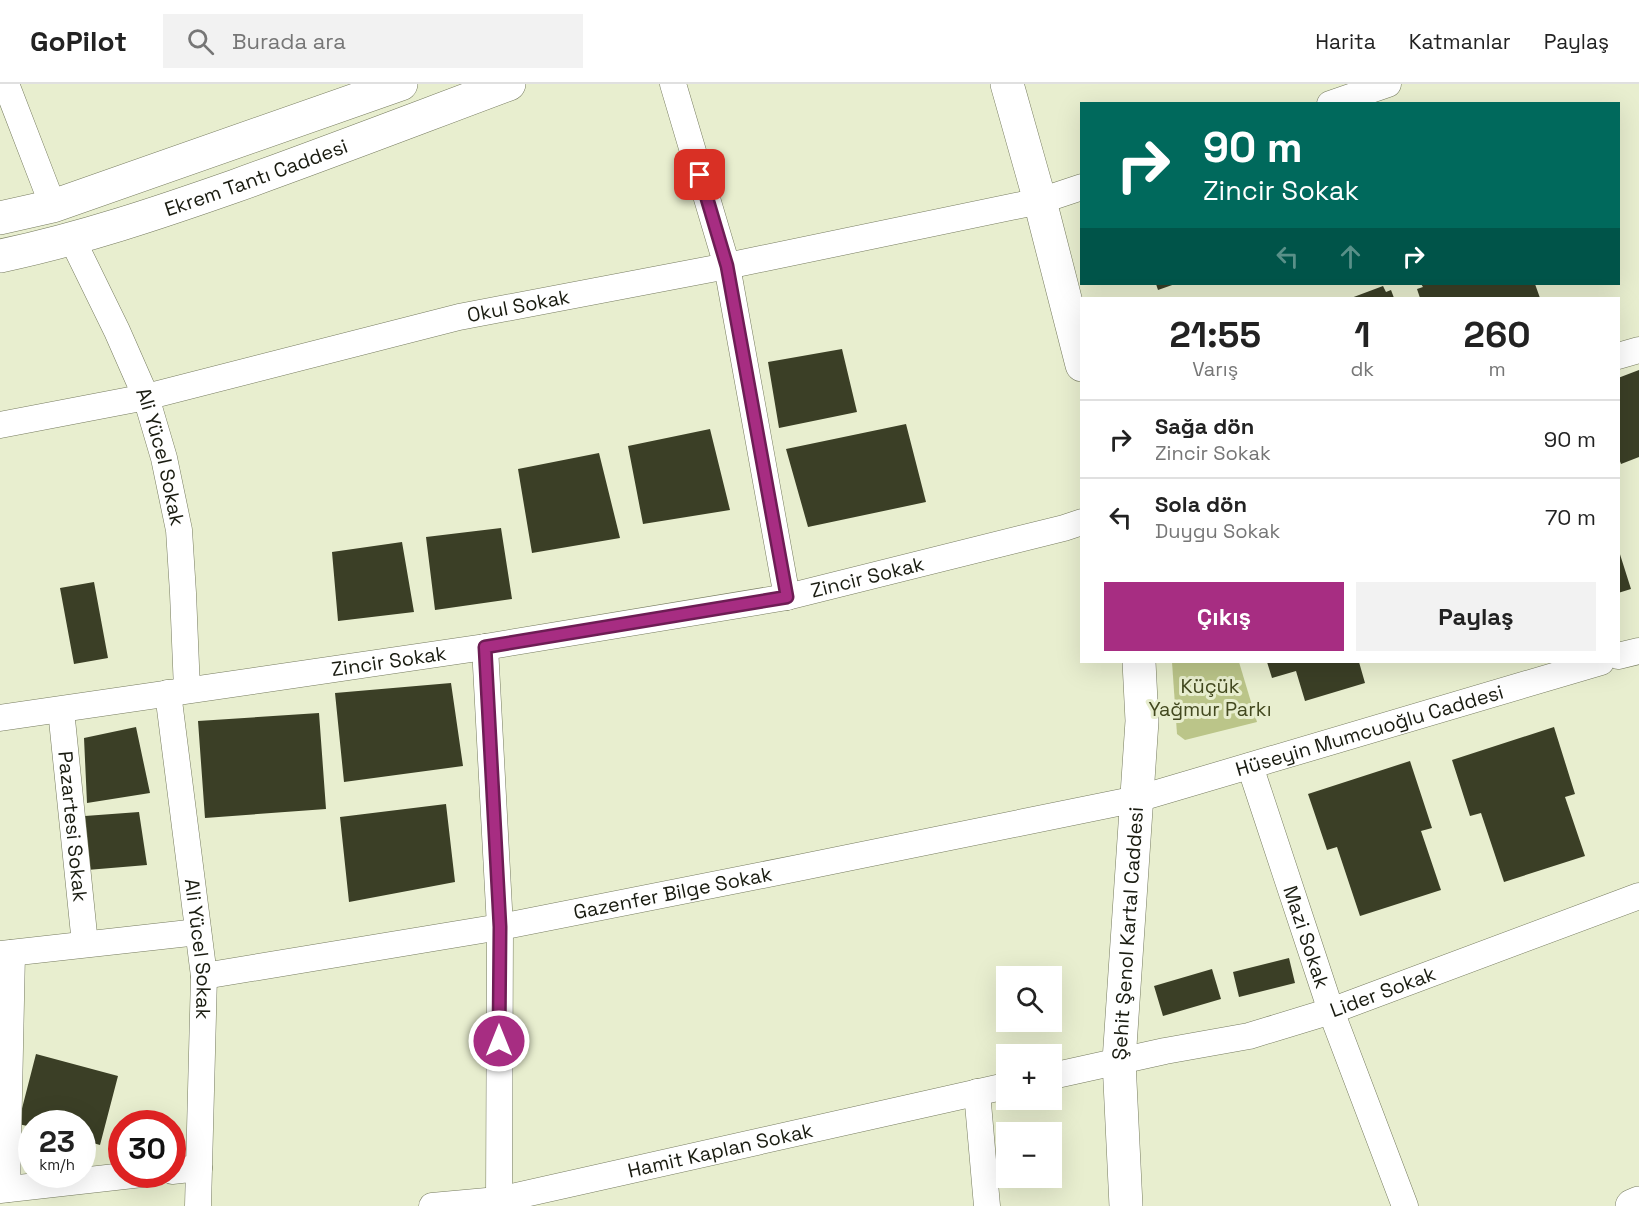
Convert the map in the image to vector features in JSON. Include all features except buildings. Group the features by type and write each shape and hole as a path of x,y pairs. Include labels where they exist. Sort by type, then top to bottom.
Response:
{"street":[{"path":"6,84 53,206 72,239"},
{"name":"Ekrem Tantı Caddesi","path":"0,218 53,206 401,84"},
{"name":"Ekrem Tantı Caddesi","path":"0,256 72,239 144,218 509,84"},
{"path":"673,84 727,266 787,597"},
{"path":"1006,84 1040,201 1080,357"},
{"path":"1336,102 1388,84"},
{"name":"Okul Sokak","path":"0,425 146,397 459,317 727,266 1040,201 1080,188"},
{"name":"Ali Yücel Sokak","path":"72,239 146,397 164,458 179,530 183,593 178,692 198,932 204,976 198,1206"},
{"path":"1620,355 1639,350"},
{"name":"Zincir Sokak","path":"0,718 485,647 787,597 1080,523"},
{"path":"485,647 500,927 499,1203"},
{"path":"1620,656 1639,651"},
{"name":"Şehit Şenol Kartal Caddesi","path":"1126,1206 1119,1061 1142,721 1139,663"},
{"name":"Hüseyin Mumcuoğlu Caddesi","path":"1137,799 1598,663"},
{"name":"Pazartesi Sokak","path":"61,710 85,944"},
{"name":"Mazi Sokak","path":"1250,766 1331,1011 1405,1206"},
{"name":"Gazenfer Bilge Sokak","path":"204,976 500,927 1137,799"},
{"name":"Lider Sokak","path":"1119,1061 1249,1035 1331,1011 1639,896"},
{"path":"108,1178 3,1190 6,954 198,932"},
{"path":"1062,1074 1119,1061"},
{"name":"Hamit Kaplan Sokak","path":"432,1206 499,1203 996,1088"},
{"path":"976,1092 987,1206"},
{"path":"186,1169 199,1168"},
{"path":"1632,1206 1639,1203"}],"green space":[{"name":"Küçük Yağmur Parkı","path":"1172,663 1239,663 1257,722 1185,740 1177,734"}],"route":[{"path":"499,1041 500,927 485,647 787,597 727,266 700,175"}]}
